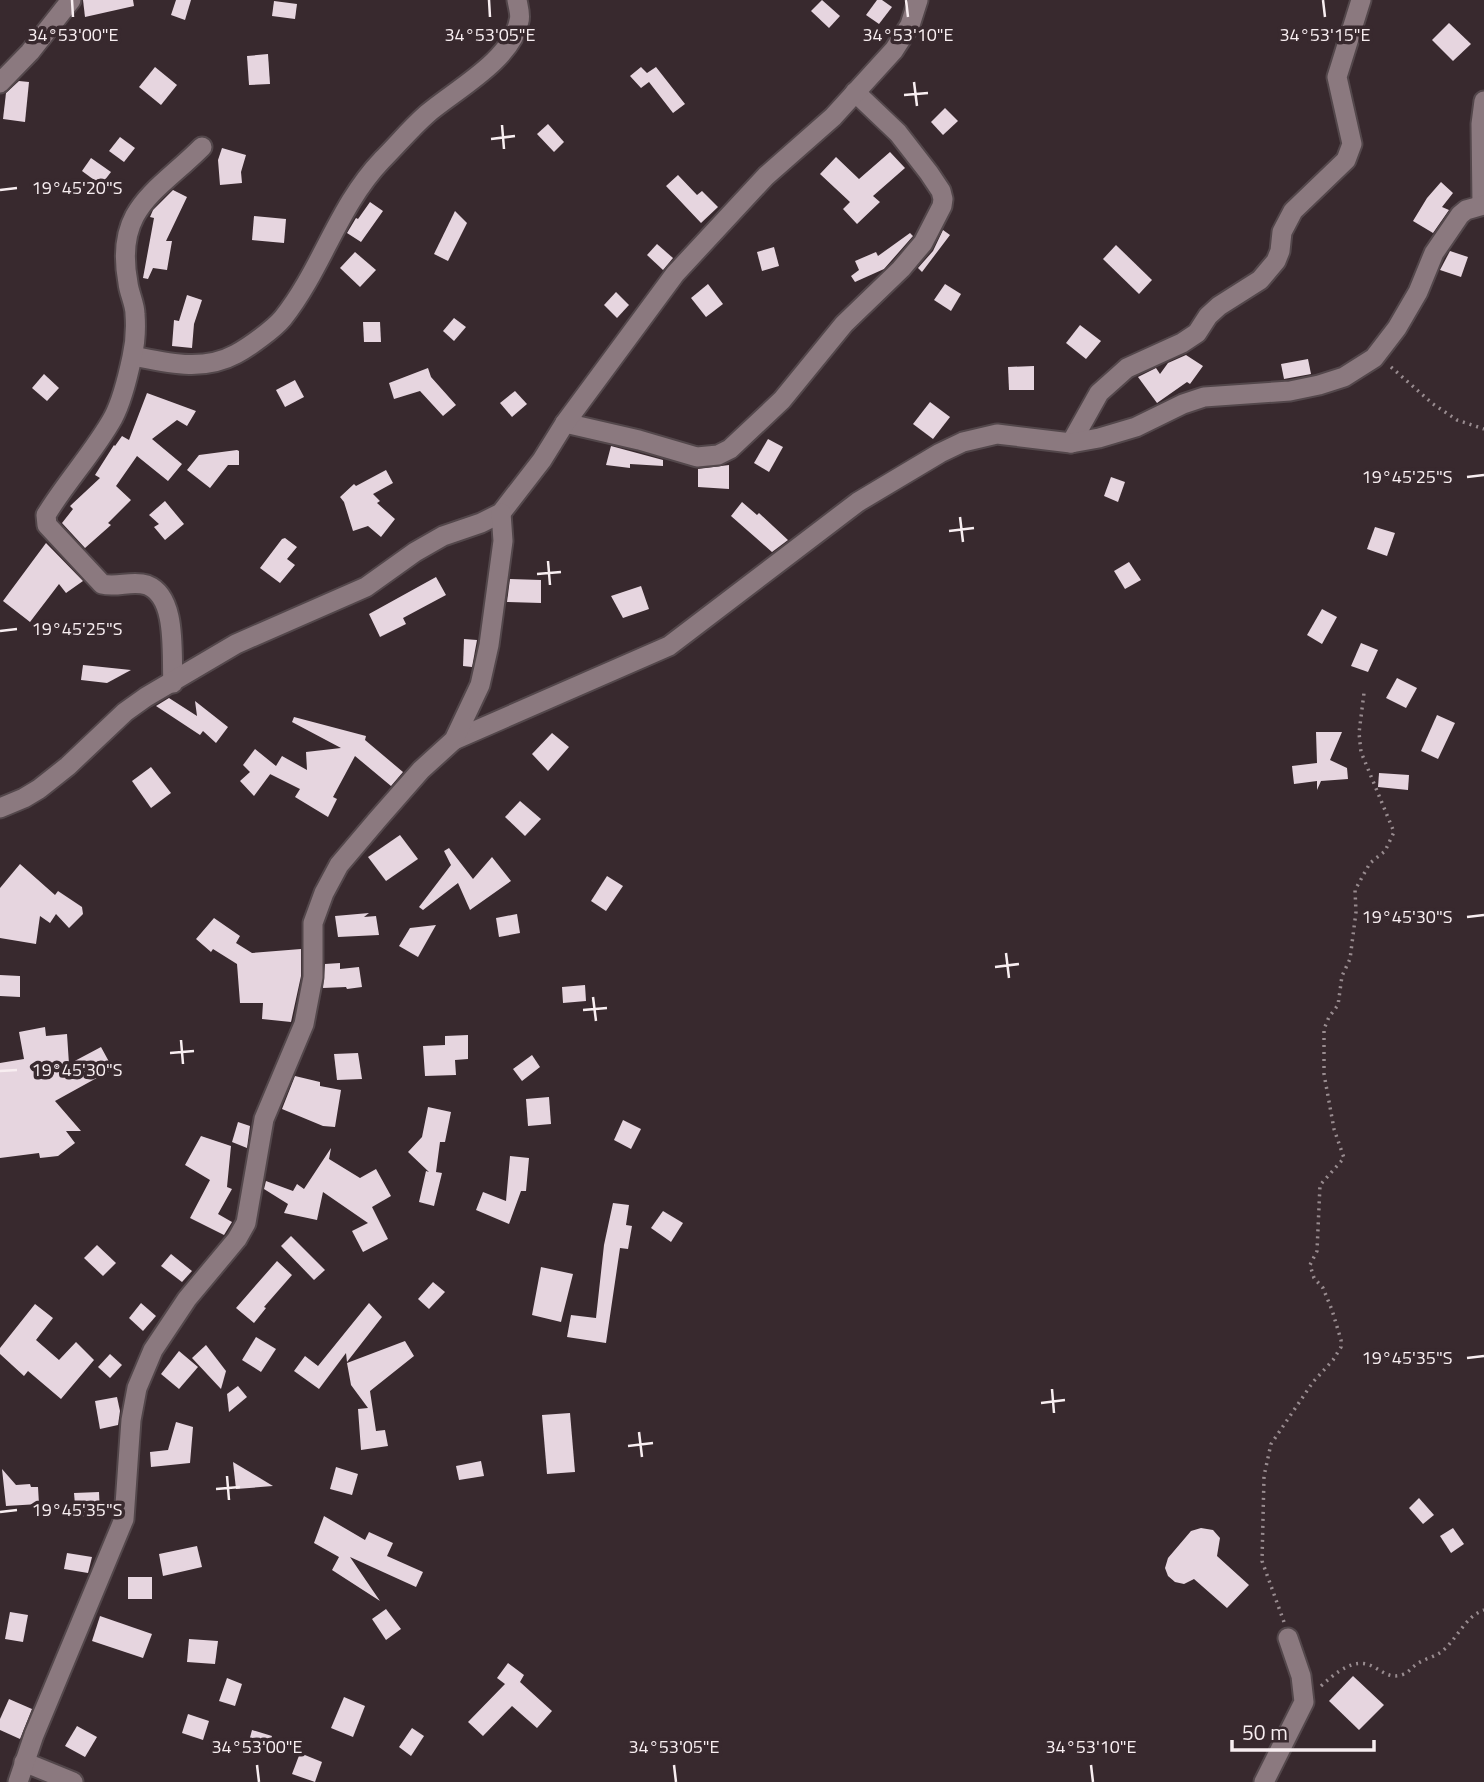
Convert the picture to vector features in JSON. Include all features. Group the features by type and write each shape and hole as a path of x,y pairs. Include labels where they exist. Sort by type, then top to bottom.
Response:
{"street":[{"path":"0,83 30,52 71,0"},
{"path":"132,356 176,365 197,366 235,354 281,321 306,285 348,203 374,168 426,115 503,51 515,33 520,19 517,0"},
{"path":"0,808 39,789 68,766 125,712 146,697 236,644 366,587 415,552 443,536 501,513 675,274 766,176 833,117 899,41 910,25 918,0"},
{"path":"1071,443 1099,393 1127,368 1182,343 1197,333 1208,316 1219,306 1260,280 1276,261 1282,232 1293,211 1346,160 1352,144 1337,77 1361,0"},
{"path":"565,423 697,457 718,455 730,449 782,400 844,324 901,269 923,243 942,206 941,191 898,133 855,92"},
{"path":"18,1782 44,1710 124,1519 136,1388 153,1350 187,1299 246,1223 264,1119 304,1024 313,977 313,923 324,893 340,864 378,819 421,770 454,740 668,646 858,502 963,442 997,434 1071,443 1099,438 1136,428 1183,404 1204,397 1290,391 1319,385 1344,377 1374,358 1397,328 1418,292 1434,253 1451,227 1466,210 1483,205 1481,124 1484,101"},
{"path":"173,682 170,618 168,607 158,593 147,586 131,583 111,587 103,584 47,525 46,515 113,417 132,356 135,313 124,248 132,219 151,192 202,147"},
{"path":"454,740 480,685 489,645 503,541 501,513"},
{"path":"1264,1782 1304,1702 1301,1676 1288,1638"},
{"path":"24,1762 73,1782"}],"path":[{"path":"1374,358 1395,369 1433,404 1457,420 1484,429"},
{"path":"1288,1638 1262,1561 1264,1476 1271,1444 1313,1382 1341,1348 1332,1310 1323,1288 1314,1278 1310,1265 1318,1241 1320,1185 1344,1158 1334,1129 1324,1073 1324,1030 1338,1005 1342,975 1350,959 1356,912 1355,890 1370,863 1385,851 1394,832 1362,752 1360,733 1364,693"},
{"path":"1304,1702 1348,1665 1367,1662 1388,1675 1406,1674 1416,1664 1441,1652 1468,1621 1484,1610"}],"building":[{"path":"83,0 133,0 134,6 85,17"},
{"path":"176,0 191,0 185,20 171,15"},
{"path":"822,0 840,16 829,28 811,11"},
{"path":"877,0 882,0 892,7 879,24 866,15"},
{"path":"274,1 297,4 295,19 272,16"},
{"path":"1449,23 1471,44 1453,61 1432,40"},
{"path":"268,54 270,84 249,85 247,56"},
{"path":"155,67 177,85 161,105 139,87"},
{"path":"641,67 647,73 656,67 685,104 673,113 649,82 641,88 630,76"},
{"path":"19,81 29,82 25,122 3,119 6,93"},
{"path":"945,108 958,121 943,135 931,122"},
{"path":"548,124 564,142 554,152 537,134"},
{"path":"120,137 135,148 124,162 109,151"},
{"path":"222,148 246,155 241,172 242,183 220,185 218,160"},
{"path":"890,152 905,168 873,196 880,202 857,224 843,209 850,202 820,174 836,157 859,179"},
{"path":"91,158 111,172 101,185 82,171"},
{"path":"678,175 697,195 702,191 718,207 701,223 666,186"},
{"path":"1441,182 1453,193 1442,207 1449,210 1433,233 1413,221"},
{"path":"173,190 187,197 166,241 172,241 167,270 153,268 148,279 143,278 154,218 150,217 153,210"},
{"path":"370,202 383,211 361,242 347,233"},
{"path":"455,211 467,223 448,261 434,254"},
{"path":"254,216 286,219 284,243 252,240"},
{"path":"943,230 950,235 922,272 918,268 933,251"},
{"path":"910,233 913,236 884,269 855,282 851,276 859,270 855,261 876,252 878,256"},
{"path":"657,244 673,258 663,270 647,255"},
{"path":"1116,245 1152,280 1139,294 1103,259"},
{"path":"774,247 779,266 762,271 757,252"},
{"path":"1450,251 1468,257 1461,277 1440,270"},
{"path":"355,252 376,270 360,287 340,268"},
{"path":"708,284 723,304 706,317 691,298"},
{"path":"945,284 961,294 951,311 934,300"},
{"path":"616,292 629,305 617,318 604,305"},
{"path":"187,295 202,300 194,324 192,348 172,346 174,320 179,321"},
{"path":"454,318 466,327 454,341 443,331"},
{"path":"363,322 380,322 381,342 364,342"},
{"path":"1080,325 1101,341 1086,359 1066,343"},
{"path":"1186,355 1203,366 1190,384 1187,382 1157,403 1138,377 1156,368 1160,374 1168,363"},
{"path":"1308,359 1311,374 1284,379 1281,364"},
{"path":"1034,366 1034,390 1009,390 1008,367"},
{"path":"428,368 431,377 456,405 443,416 420,391 394,399 389,383"},
{"path":"44,374 59,388 47,401 32,388"},
{"path":"295,380 304,397 285,407 276,390"},
{"path":"515,391 527,404 512,417 500,403"},
{"path":"147,393 196,411 187,426 177,420 152,439 182,464 168,481 137,456 116,486 131,500 108,523 111,525 85,548 62,523 73,509 70,506 100,478 95,475 114,445 122,436 129,440"},
{"path":"930,402 950,417 933,439 913,424"},
{"path":"768,439 783,447 769,472 754,463"},
{"path":"611,446 663,460 663,466 630,464 630,468 606,465"},
{"path":"237,450 239,465 228,465 210,488 187,470 199,455"},
{"path":"729,465 729,489 698,487 698,469"},
{"path":"386,470 393,483 373,494 380,501 377,503 395,519 381,537 368,526 353,531 340,497 354,484 356,486"},
{"path":"1111,477 1125,482 1118,502 1104,496"},
{"path":"165,501 184,524 165,540 154,527 159,524 149,515"},
{"path":"742,502 757,515 759,513 788,540 772,552 731,516"},
{"path":"1375,527 1395,533 1387,556 1367,549"},
{"path":"285,538 297,547 287,559 295,565 280,583 260,568"},
{"path":"46,543 83,581 66,593 59,584 30,622 3,601"},
{"path":"1129,562 1141,580 1125,589 1114,571"},
{"path":"436,577 446,595 403,618 406,624 380,637 369,614"},
{"path":"510,579 541,580 541,603 507,602"},
{"path":"641,586 649,609 623,618 611,596"},
{"path":"1322,609 1337,617 1322,644 1307,635"},
{"path":"464,639 477,640 472,667 463,666"},
{"path":"1361,643 1378,650 1368,672 1351,666"},
{"path":"83,665 131,670 107,683 81,680"},
{"path":"1397,678 1417,688 1406,708 1386,698"},
{"path":"169,698 197,716 195,701 228,727 216,743 203,731 200,735 156,706"},
{"path":"1437,715 1455,723 1438,759 1421,751"},
{"path":"294,717 366,736 365,740 403,772 391,786 355,756 333,797 337,799 328,817 295,797 300,789 270,774 254,796 240,781 250,772 243,765 255,749 276,766 282,756 307,770 306,752 341,748 292,722"},
{"path":"1316,732 1342,732 1330,760 1347,768 1348,779 1321,781 1317,790 1317,781 1294,784 1292,766 1317,763"},
{"path":"552,733 569,747 548,771 532,754"},
{"path":"151,767 171,793 151,808 132,781"},
{"path":"1379,773 1409,775 1408,790 1378,787"},
{"path":"520,801 541,819 525,836 505,817"},
{"path":"400,835 418,859 386,881 368,857"},
{"path":"449,848 473,879 492,857 511,881 470,910 458,883 423,910 419,907 451,865 444,851"},
{"path":"20,864 55,895 58,891 82,907 83,914 69,928 56,914 50,923 40,916 36,944 0,938 0,888"},
{"path":"607,876 623,886 606,911 591,901"},
{"path":"369,913 364,917 376,916 379,935 338,937 335,916"},
{"path":"517,914 520,933 499,937 496,918"},
{"path":"214,918 240,936 236,943 252,953 301,949 301,976 291,1022 262,1019 263,1003 240,1003 237,964 213,949 211,952 196,939"},
{"path":"436,925 418,957 399,946 410,928"},
{"path":"340,963 340,969 359,967 362,987 323,988 325,964"},
{"path":"0,975 20,976 20,997 0,996"},
{"path":"585,985 586,1001 563,1003 562,987"},
{"path":"45,1027 46,1036 67,1034 69,1064 101,1047 113,1069 55,1101 81,1131 66,1131 75,1143 58,1156 40,1158 39,1153 0,1158 0,1063 24,1059 19,1032"},
{"path":"468,1035 468,1059 455,1060 456,1075 425,1076 423,1046 445,1045 445,1036"},
{"path":"358,1053 362,1079 337,1080 334,1054"},
{"path":"532,1055 540,1067 522,1081 513,1069"},
{"path":"295,1076 320,1082 320,1086 341,1090 335,1127 323,1126 282,1109"},
{"path":"549,1097 551,1124 528,1126 526,1099"},
{"path":"428,1107 451,1112 445,1142 440,1142 436,1172 442,1173 434,1206 419,1202 426,1171 429,1172 408,1152 422,1137"},
{"path":"623,1120 641,1129 631,1149 614,1140"},
{"path":"238,1122 250,1126 247,1148 232,1142"},
{"path":"201,1136 231,1146 227,1187 232,1189 218,1214 232,1222 224,1235 190,1218 210,1180 185,1165"},
{"path":"331,1148 329,1159 360,1178 376,1169 391,1196 372,1207 388,1239 363,1252 352,1231 368,1223 323,1192 317,1220 284,1213 288,1204 264,1189 266,1181 293,1191 297,1184 304,1189"},
{"path":"510,1156 529,1158 526,1191 521,1191 509,1224 476,1210 483,1192 506,1201"},
{"path":"613,1203 629,1205 626,1225 632,1226 628,1249 620,1248 606,1343 567,1337 571,1315 596,1318 604,1245"},
{"path":"663,1211 683,1223 671,1242 651,1228"},
{"path":"291,1236 325,1270 314,1280 281,1246"},
{"path":"97,1245 116,1263 103,1276 84,1258"},
{"path":"171,1254 192,1271 182,1282 161,1266"},
{"path":"277,1261 292,1275 254,1323 236,1308"},
{"path":"541,1267 573,1274 561,1322 532,1315"},
{"path":"433,1282 445,1292 429,1309 418,1299"},
{"path":"141,1303 156,1316 143,1331 129,1318"},
{"path":"369,1303 382,1317 347,1362 346,1353 319,1389 294,1371 305,1356 318,1366"},
{"path":"35,1304 53,1318 36,1340 59,1360 76,1342 94,1360 61,1399 28,1371 24,1376 0,1354 0,1348"},
{"path":"256,1337 276,1349 261,1372 242,1360"},
{"path":"405,1341 414,1356 370,1391 376,1431 385,1430 388,1446 361,1450 358,1409 368,1408 351,1385 347,1363"},
{"path":"206,1345 226,1371 221,1389 192,1358"},
{"path":"179,1351 198,1367 179,1389 161,1374"},
{"path":"110,1354 122,1365 110,1378 98,1367"},
{"path":"238,1386 247,1397 229,1412 227,1394"},
{"path":"117,1397 120,1411 118,1425 100,1429 95,1401"},
{"path":"570,1413 575,1472 547,1474 542,1415"},
{"path":"176,1422 193,1427 190,1463 151,1467 150,1452 168,1450"},
{"path":"481,1461 484,1476 459,1480 456,1466"},
{"path":"233,1462 273,1486 236,1489"},
{"path":"336,1467 358,1474 352,1495 330,1489"},
{"path":"2,1469 16,1485 30,1484 31,1487 38,1487 39,1504 6,1506"},
{"path":"99,1492 100,1515 76,1517 74,1493"},
{"path":"1419,1498 1434,1515 1423,1524 1409,1508"},
{"path":"324,1516 365,1540 369,1532 393,1543 387,1556 423,1572 416,1587 350,1557 380,1601 332,1570 339,1557 314,1543"},
{"path":"1201,1528 1213,1530 1220,1538 1217,1556 1249,1585 1227,1608 1194,1579 1184,1584 1175,1582 1168,1576 1165,1568 1168,1558 1191,1531"},
{"path":"1453,1528 1464,1544 1451,1553 1440,1536"},
{"path":"197,1546 202,1567 163,1576 159,1554"},
{"path":"67,1553 92,1557 88,1573 64,1569"},
{"path":"128,1577 152,1577 152,1599 128,1599"},
{"path":"386,1609 401,1629 386,1640 372,1619"},
{"path":"10,1612 28,1615 23,1642 5,1639"},
{"path":"100,1616 152,1634 143,1658 92,1641"},
{"path":"189,1639 218,1641 215,1664 187,1662"},
{"path":"508,1663 524,1675 520,1682 552,1711 537,1728 512,1706 483,1736 468,1722 505,1684 497,1678"},
{"path":"1353,1676 1384,1705 1359,1730 1329,1701"},
{"path":"227,1678 242,1684 235,1706 219,1701"},
{"path":"344,1697 365,1706 353,1737 331,1728"},
{"path":"9,1699 32,1709 20,1739 0,1730 0,1719"},
{"path":"188,1714 209,1721 203,1740 182,1733"},
{"path":"77,1726 97,1737 85,1757 65,1746"},
{"path":"412,1728 424,1736 411,1756 399,1747"},
{"path":"252,1730 272,1736 267,1751 248,1745"},
{"path":"300,1753 322,1762 315,1782 292,1774"}]}
